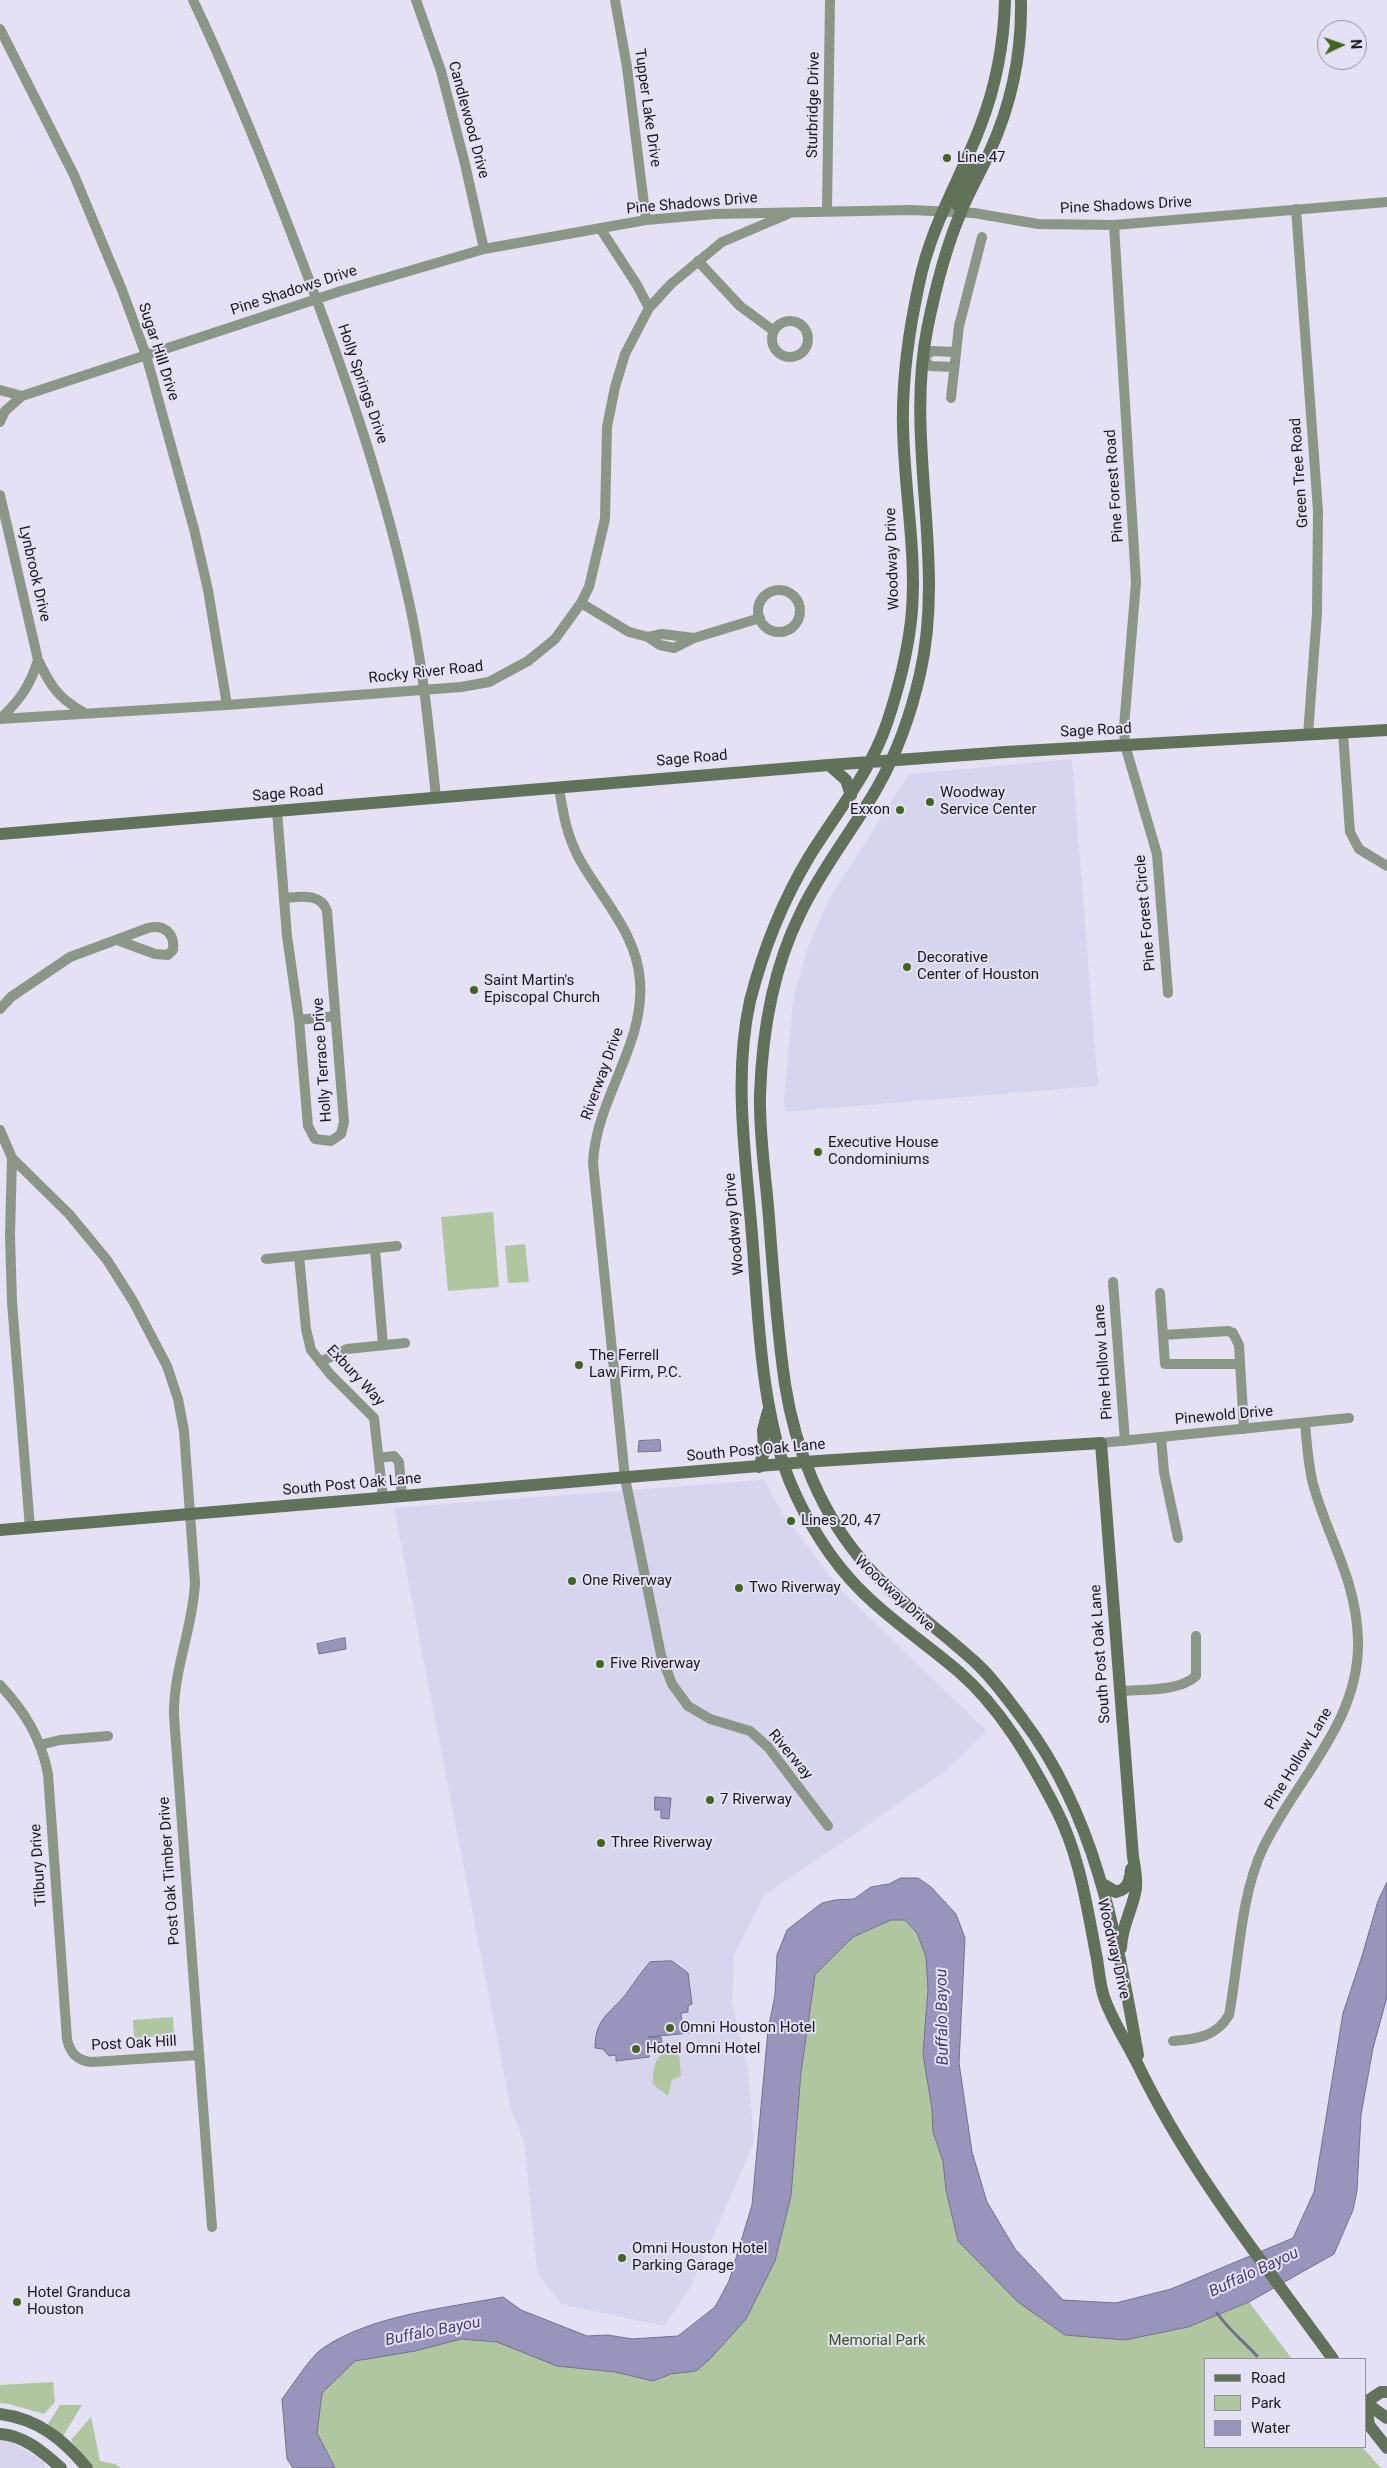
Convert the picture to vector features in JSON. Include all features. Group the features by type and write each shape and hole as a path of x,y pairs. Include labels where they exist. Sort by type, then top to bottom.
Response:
{"main road":[{"name":"Woodway Drive","path":"1004,0 1001,55 979,129 941,211 927,250 919,284 907,356 903,421 912,616 905,656 888,722 871,762 811,854 788,894 761,959 748,1012 742,1096 756,1280 770,1406 784,1465 808,1520 849,1578 919,1640 964,1676 1012,1732 1061,1818 1078,1865 1105,1999 1151,2093 1176,2137 1208,2185 1332,2358"},
{"name":"Woodway Drive","path":"1022,0 1018,60 1006,110 990,150 960,212 937,287 926,333 920,432 928,617 924,651 914,699 891,762 859,817 815,885 796,922 779,968 768,1016 760,1096 773,1278 787,1398 790,1416 806,1463 829,1516 865,1564 932,1626 978,1664 1025,1722 1058,1771 1079,1815 1101,1883 1121,1961 1141,2070"},
{"path":"960,212 956,203 971,164 969,150"},
{"path":"907,356 923,358"},
{"path":"907,503 924,501"},
{"path":"912,616 928,617"},
{"name":"Sage Road","path":"0,834 829,765 1387,730"},
{"path":"829,765 846,780 851,795"},
{"path":"742,1096 760,1096"},
{"path":"756,1280 773,1278"},
{"path":"759,1467 764,1452 764,1430 770,1406"},
{"name":"South Post Oak Lane","path":"0,1530 806,1463 1101,1443 1133,1857 1136,1874 1136,1890 1123,1924 1121,1961"},
{"path":"919,1640 932,1626"},
{"path":"1012,1732 1025,1722"},
{"path":"1073,1851 1089,1846"},
{"name":"South Post Oak Lane","path":"1101,1883 1116,1892 1124,1890 1128,1885 1133,1857"},
{"path":"1367,2403 1381,2392 1387,2392"},
{"path":"1367,2405 1387,2418"},
{"path":"1367,2411 1369,2425 1387,2448"},
{"path":"0,2414 30,2421 49,2430 63,2441 87,2468"},
{"path":"0,2434 23,2440 41,2450 60,2468"}],"street":[{"name":"Holly Springs Drive","path":"194,0 246,114 316,299 382,490 408,598 425,690 436,797"},
{"name":"Candlewood Drive","path":"416,0 442,71 466,164 484,249"},
{"name":"Tupper Lake Drive","path":"615,0 627,67 646,220"},
{"name":"Sturbridge Drive","path":"828,210 830,0"},
{"name":"Sugar Hill Drive","path":"0,29 74,175 119,281 146,355 194,528 208,590 227,705"},
{"name":"Pine Shadows Drive","path":"0,422 5,411 22,396 316,299 484,249 646,220 715,214 828,210 941,211 960,212 1038,224 1114,225 1387,202"},
{"name":"Green Tree Road","path":"1296,209 1318,511 1317,613 1308,712 1308,735"},
{"name":"Rocky River Road","path":"0,719 425,690 489,682 512,672 555,639 581,603 592,578 606,519 607,427 615,387 625,354 649,308 671,284 722,242 794,212"},
{"name":"Pine Forest Road","path":"1114,225 1136,582 1124,745"},
{"path":"600,228 637,285 649,308"},
{"path":"951,398 955,352 965,296 982,237"},
{"path":"698,261 740,306 774,331"},
{"path":"953,367 930,366 923,358 932,351 955,352"},
{"path":"0,390 22,396"},
{"name":"Lynbrook Drive","path":"0,495 38,660 47,680 65,702 84,712"},
{"path":"778,589 791,593 799,605 798,619 789,629 782,631 769,629 760,618 759,605 762,599 772,591 778,589"},
{"path":"581,603 629,632 648,637 660,645 674,648 694,638 720,632 760,618"},
{"path":"0,719 20,699 33,675 38,660"},
{"path":"1343,733 1350,832 1359,849 1387,866"},
{"name":"Pine Forest Circle","path":"1124,745 1157,854 1168,993"},
{"name":"Riverway Drive","path":"559,788 566,830 580,859 621,922 630,943 640,978 638,1022 628,1053 603,1112 594,1148 593,1163 625,1478"},
{"name":"Holly Terrace Drive","path":"277,812 284,898 299,1020 308,1126 315,1139 328,1141 338,1137 343,1130 344,1122 326,907 315,898 284,898"},
{"path":"0,1008 10,997 70,957 86,949 148,928 158,926 171,935 173,950 168,955 160,956 117,940"},
{"path":"299,1020 335,1016"},
{"path":"0,1130 12,1158 10,1227 12,1302 30,1528"},
{"name":"Post Oak Timber Drive","path":"12,1158 87,1234 124,1286 160,1351 174,1384 181,1414 195,1583 194,1604 174,1698 198,2055 212,2227"},
{"path":"266,1259 396,1246"},
{"path":"375,1248 383,1345"},
{"name":"Exbury Way","path":"299,1256 306,1329 311,1350 320,1362 374,1418 383,1498"},
{"name":"Pine Hollow Lane","path":"1113,1282 1126,1441"},
{"path":"1160,1293 1165,1364 1240,1364"},
{"path":"1163,1335 1228,1331 1233,1333 1237,1338 1240,1364 1244,1429"},
{"path":"320,1362 347,1349 405,1343"},
{"name":"Pinewold Drive","path":"1101,1443 1305,1424 1349,1418"},
{"name":"Pine Hollow Lane","path":"1173,2041 1195,2039 1208,2035 1224,2023 1229,2015 1250,1888 1262,1849 1344,1714 1354,1678 1358,1639 1350,1584 1312,1482 1305,1424"},
{"path":"1161,1437 1164,1472 1178,1538"},
{"path":"379,1458 394,1456 399,1462 402,1497"},
{"name":"Riverway","path":"625,1478 661,1655 672,1684 688,1706 710,1719 750,1732 768,1747 828,1826"},
{"path":"1121,1691 1177,1686 1190,1682 1196,1676 1198,1667 1196,1636"},
{"name":"Tilbury Drive","path":"0,1685 32,1724 48,1774 67,2039 74,2055"},
{"path":"40,1745 60,1740 108,1736"},
{"name":"Post Oak Hill","path":"74,2055 78,2060 92,2062 198,2055"}],"shaded area":[{"path":"1072,759 1098,1086 785,1112 784,1100 793,1000 807,950 829,899 909,774"},
{"path":"764,1480 784,1516 843,1592 987,1731 943,1773 764,1896 734,1955 732,2003 748,2069 754,2142 691,2287 664,2326 561,2304 537,2272 524,2142 511,2110 394,1508"},
{"path":"2,2438 42,2459 46,2468 0,2468 0,2439"}],"green space":[{"path":"493,1212 499,1287 448,1291 441,1217"},
{"path":"525,1244 529,1282 508,1283 505,1246"},
{"name":"Memorial Park","path":"891,1920 905,1920 917,1933 926,1957 928,1989 923,2054 932,2109 933,2132 943,2161 946,2190 1065,2335 1125,2340 1188,2327 1249,2302 1291,2358 1204,2358 1204,2448 1363,2448 1381,2468 335,2468 317,2433 322,2393 355,2361 461,2339 497,2342 557,2366 614,2372 653,2381 671,2374 696,2371 746,2319 775,2261 791,2196 801,2072 815,1975 853,1937"},
{"path":"173,2017 174,2035 134,2038 133,2020"},
{"path":"670,2049 679,2054 681,2076 672,2080 668,2096 653,2084 653,2078 654,2068 658,2059"},
{"path":"53,2382 55,2402 44,2414 0,2403 0,2385"},
{"path":"60,2405 82,2405 63,2436 48,2424"},
{"path":"91,2417 100,2461 115,2464 121,2468 91,2468 71,2440"}],"water":[{"path":"660,1440 661,1451 638,1452 639,1441"},
{"path":"345,1638 346,1649 319,1654 317,1644"},
{"path":"655,1797 671,1798 669,1819 661,1818 661,1810 655,1810"},
{"name":"Buffalo Bayou","path":"901,1878 918,1878 931,1887 956,1914 965,1938 959,2063 972,2152 987,2202 1015,2249 1063,2300 1116,2303 1171,2289 1293,2238 1314,2192 1343,2013 1378,1901 1387,1882 1387,1997 1373,2048 1361,2115 1357,2191 1353,2210 1334,2254 1249,2302 1188,2327 1125,2340 1065,2335 1018,2302 958,2241 946,2190 943,2161 933,2132 932,2109 923,2054 928,1989 926,1957 917,1933 905,1920 891,1920 853,1937 815,1975 801,2072 791,2196 775,2261 746,2319 710,2359 696,2371 671,2374 653,2381 615,2372 557,2366 497,2342 461,2339 415,2351 355,2361 322,2393 317,2433 335,2468 293,2468 287,2459 282,2399 318,2352 342,2337 364,2328 410,2314 503,2297 521,2310 587,2336 608,2335 632,2339 678,2336 715,2307 729,2281 752,2205 768,2030 775,1995 777,1955 787,1930 822,1903 854,1899 871,1887 889,1884"},
{"path":"672,1961 688,1973 692,2004 688,2006 688,2012 681,2013 682,2021 689,2021 690,2033 648,2037 661,2037 662,2042 655,2043 656,2050 649,2051 649,2057 616,2061 616,2055 609,2056 603,2049 595,2048 598,2030 604,2017 626,1994 650,1962"}],"waterway":[{"path":"1217,2313 1257,2356"}],"place":[{"name":"Line 47","path":"947,158"},
{"name":"Woodway Service Center","path":"930,802"},
{"name":"Exxon","path":"900,810"},
{"name":"Decorative Center of Houston","path":"907,967"},
{"name":"Saint Martin's Episcopal Church","path":"474,990"},
{"name":"Executive House Condominiums","path":"818,1152"},
{"name":"The Ferrell Law Firm, P.C.","path":"579,1365"},
{"name":"Lines 20, 47","path":"791,1521"},
{"name":"One Riverway","path":"572,1581"},
{"name":"Two Riverway","path":"739,1588"},
{"name":"Five Riverway","path":"600,1664"},
{"name":"7 Riverway","path":"710,1800"},
{"name":"Three Riverway","path":"601,1843"},
{"name":"Omni Houston Hotel","path":"670,2028"},
{"name":"Hotel Omni Hotel","path":"636,2049"},
{"name":"Omni Houston Hotel Parking Garage","path":"622,2258"},
{"name":"Hotel Granduca Houston","path":"17,2302"}]}
